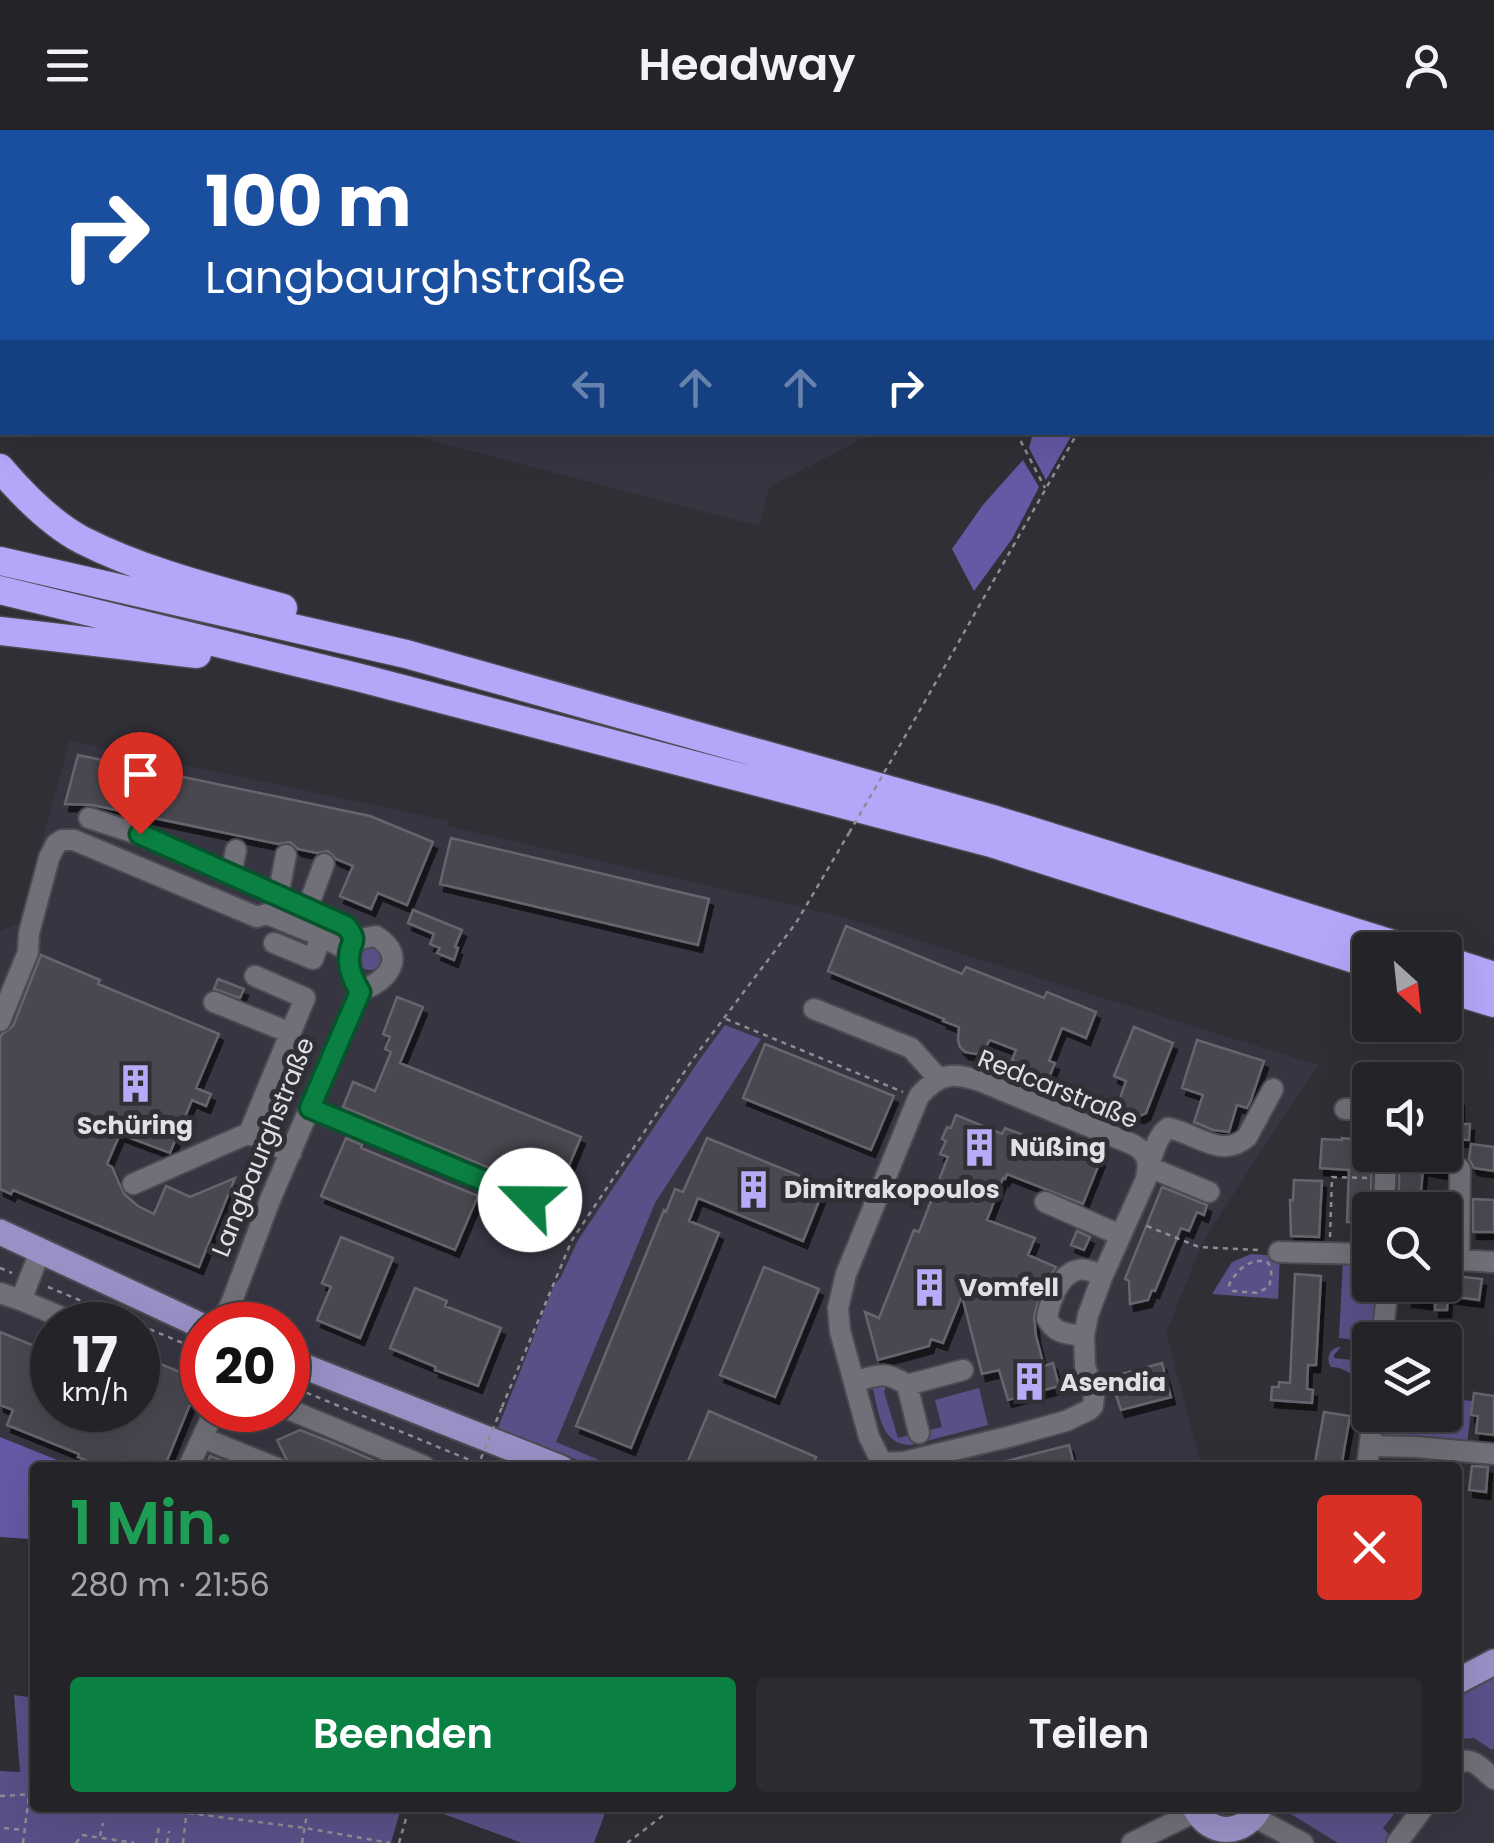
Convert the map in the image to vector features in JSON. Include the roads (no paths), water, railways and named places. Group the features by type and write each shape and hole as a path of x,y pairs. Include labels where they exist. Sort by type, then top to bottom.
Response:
{"highway":[{"path":"0,468 22,494 80,538 160,573 303,614 406,654"},
{"path":"0,561 406,654 996,820 1354,932"},
{"path":"0,590 357,677 991,843 1352,958"},
{"path":"0,631 357,677"},
{"path":"1462,966 1494,976"},
{"path":"1462,993 1494,1003"}],"main road":[{"path":"0,1232 180,1316"},
{"path":"0,1247 32,1271 103,1281"},
{"path":"310,1369 546,1462"},
{"path":"1462,1679 1494,1662"},
{"path":"1198,1812 1223,1836 1256,1812"}],"street":[{"path":"89,818 140,834 346,926 354,936 352,974 360,992"},
{"path":"0,1021 28,952 49,858 62,840 74,840 257,917 267,914 352,947"},
{"path":"231,874 236,850"},
{"path":"278,896 286,855"},
{"path":"307,908 324,864"},
{"path":"274,943 312,958 321,936"},
{"name":"Langbaurghstraße","path":"231,1302 270,1200 360,992 383,979 390,970 392,958 376,936 358,940 352,947"},
{"path":"133,1184 249,1133 305,998 255,976"},
{"path":"214,1002 291,1033"},
{"path":"814,1008 911,1048 939,1079"},
{"name":"Redcarstraße","path":"877,1462 840,1331 840,1294 919,1096 939,1079 957,1075 980,1081 1145,1153 1149,1165 1146,1179 1088,1315 1085,1366 1093,1406 1066,1421 947,1460 904,1462"},
{"path":"1209,1192 1149,1165 1164,1130 1168,1128 1226,1148 1240,1143 1273,1089"},
{"path":"310,1108 530,1200"},
{"path":"1345,1108 1352,1109"},
{"path":"249,1133 291,1153"},
{"path":"1045,1202 1124,1227"},
{"path":"1269,1251 1352,1253"},
{"path":"1462,1260 1494,1262"},
{"path":"1084,1336 1056,1330 1047,1318 1048,1310 1061,1281 1072,1272 1081,1269 1103,1275"},
{"path":"10,1297 32,1271"},
{"path":"906,1384 962,1370"},
{"path":"854,1382 892,1374 906,1384 919,1433"},
{"path":"310,1418 414,1462"},
{"path":"191,1462 205,1432"},
{"path":"1371,1432 1369,1457 1416,1447 1494,1454"},
{"path":"202,1438 261,1462"},
{"path":"1462,1761 1469,1760 1494,1778"},
{"path":"1132,1843 1190,1812"},
{"path":"1256,1812 1303,1843"},
{"path":"1397,1843 1420,1812"}],"place":[{"name":"Schüring","path":"135,1084"},
{"name":"Nüßing","path":"980,1147"},
{"name":"Dimitrakopoulos","path":"754,1189"},
{"name":"Vomfell","path":"929,1287"},
{"name":"Asendia","path":"1030,1382"}]}
